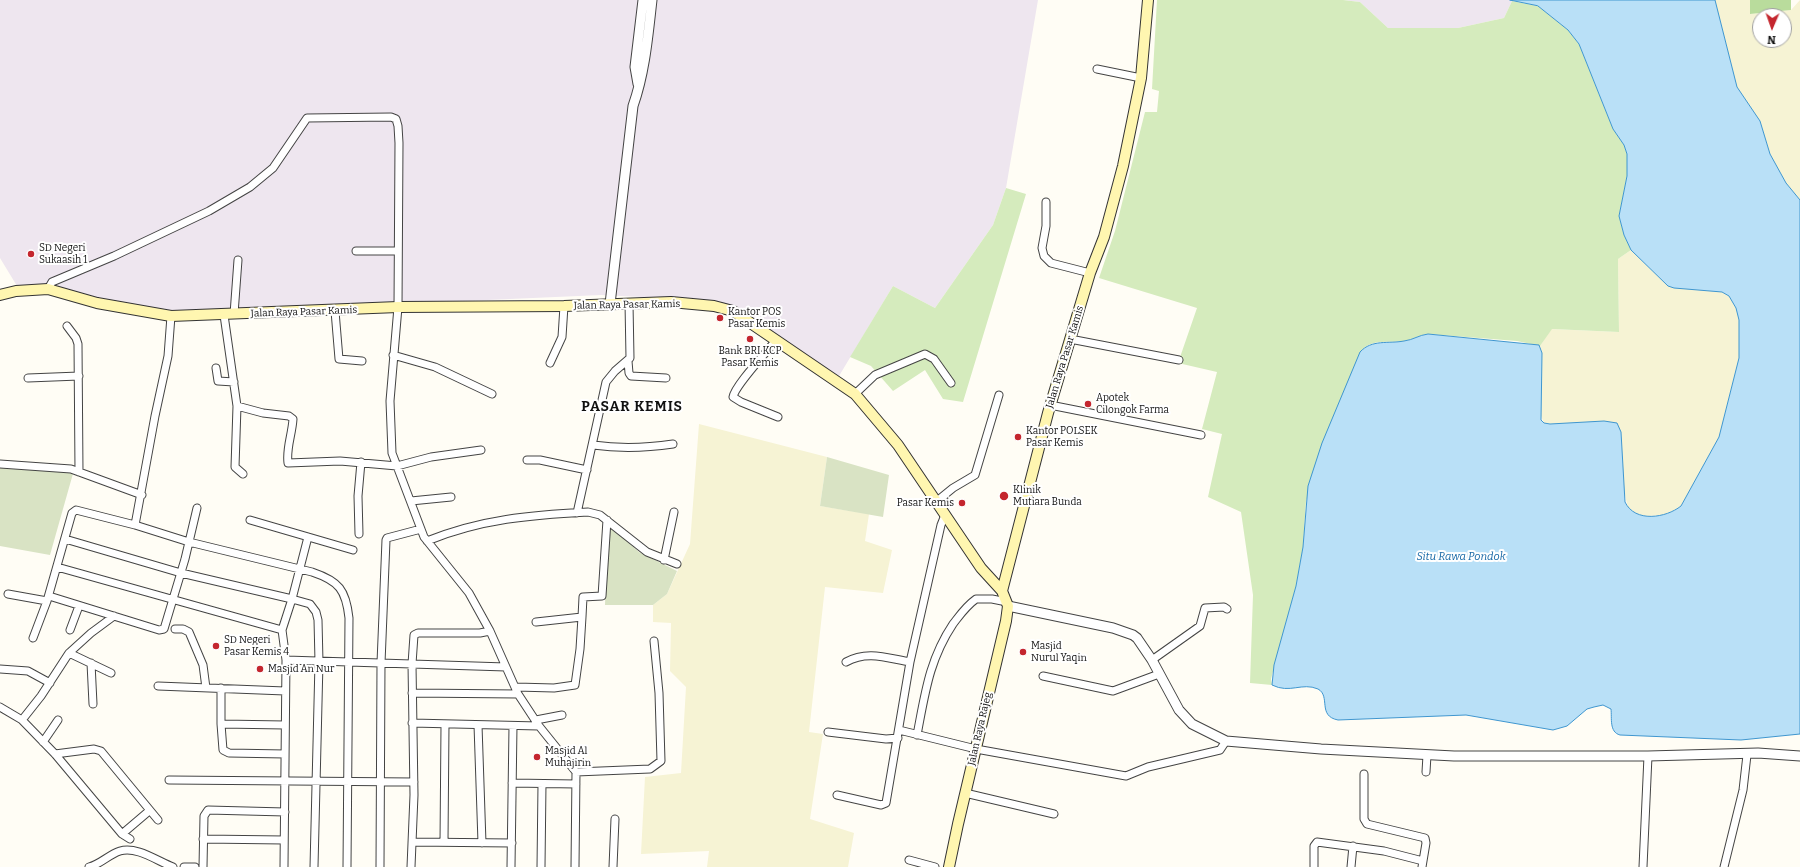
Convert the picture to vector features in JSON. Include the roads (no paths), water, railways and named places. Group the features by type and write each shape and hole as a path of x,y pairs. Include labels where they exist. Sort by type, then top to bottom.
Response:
{"main road":[{"name":"Jalan Raya Pasar Kamis","path":"1002,591 1050,405 1090,273 1104,237 1114,203 1141,78 1148,0"},
{"name":"Jalan Raya Pasar Kamis","path":"0,295 16,291 48,289 97,303 171,316 335,311 398,307 564,306 671,302 724,308 734,311 855,394 898,445 981,568 1002,591"},
{"path":"1002,591 1007,604"},
{"name":"Jalan Raya Rajeg","path":"950,867 965,793 1003,636 1007,604"}],"street":[{"path":"639,89 635,67 643,0"},
{"path":"610,304 633,106 639,89 652,0"},
{"path":"1097,69 1141,78"},
{"path":"48,289 52,282 114,256 209,211 250,187 273,168 307,118 391,117 396,119 399,143 398,307 393,355 389,423 392,453 427,541 470,593 490,631 517,690 537,723 576,772 576,867"},
{"path":"1046,202 1046,226 1042,248 1044,256 1051,263 1090,273"},
{"path":"356,251 398,251"},
{"path":"234,314 238,260"},
{"path":"629,303 631,353 628,361 628,373 631,376 666,378"},
{"path":"550,363 562,338 564,306"},
{"path":"335,311 338,357 342,360 362,361"},
{"path":"224,315 237,406 235,467 244,474"},
{"path":"136,525 155,416 168,356 171,316"},
{"path":"67,326 76,338 78,344 79,472"},
{"path":"1070,339 1179,360"},
{"path":"776,340 749,372 734,393 733,398 778,417"},
{"path":"855,394 875,375 925,354 934,359 951,383"},
{"path":"393,355 436,367 492,394"},
{"path":"577,513 606,382 614,371 628,361"},
{"path":"216,368 218,381 234,382"},
{"path":"28,378 79,376"},
{"path":"937,501 953,488 975,475 999,395"},
{"path":"1050,405 1201,435"},
{"path":"237,406 264,413 289,416 293,420 292,433 287,453 288,463 340,461 397,466 431,457 481,450"},
{"path":"593,446 636,448 673,444"},
{"path":"527,460 540,460 587,470"},
{"path":"359,534 358,496 361,462"},
{"path":"0,464 71,469 142,495"},
{"path":"411,501 451,497"},
{"path":"8,594 48,598 159,630 164,629 181,573 197,508"},
{"path":"33,638 48,598 72,513 76,510 136,525 189,542 326,577 338,586 345,594 349,618 347,867"},
{"path":"664,560 674,512"},
{"path":"427,541 455,530 498,520 577,513 595,513 607,520 647,552 664,560 678,564"},
{"path":"837,794 881,805 884,804 925,590 941,525 945,515"},
{"path":"250,520 353,550"},
{"path":"412,693 517,690 575,685 580,649 583,597 602,596 607,520"},
{"path":"380,867 381,664 386,539 422,529"},
{"path":"284,867 286,660 282,630 292,599 308,536"},
{"path":"65,539 181,573 310,604 316,612 320,662 314,867"},
{"path":"57,567 282,630"},
{"path":"917,735 927,684 934,658 945,636 961,613 976,599 992,599 1007,604 1125,631 1137,638 1152,660 1176,706 1189,722 1226,740 1321,749 1427,755 1648,756 1752,754 1800,756"},
{"path":"70,630 79,606"},
{"path":"1152,660 1200,626 1205,608 1224,607 1227,609"},
{"path":"22,720 50,684 69,653 91,633 114,616"},
{"path":"536,622 582,617"},
{"path":"175,629 184,629 189,632 203,665 206,688"},
{"path":"411,867 414,782 412,664 414,635 418,633 480,633 490,631"},
{"path":"576,772 650,770 661,761 659,693 654,641"},
{"path":"69,653 111,673"},
{"path":"846,662 856,657 872,655 910,662"},
{"path":"286,660 506,667"},
{"path":"91,663 93,704"},
{"path":"0,669 28,671 50,684"},
{"path":"1043,676 1113,691 1159,674"},
{"path":"158,686 286,691"},
{"path":"221,688 222,748 224,751 285,754"},
{"path":"0,707 22,720 55,754 122,834 130,839"},
{"path":"412,723 513,726 537,723 562,715"},
{"path":"43,742 58,720"},
{"path":"221,724 285,725"},
{"path":"444,842 446,725"},
{"path":"478,725 482,843"},
{"path":"511,867 513,726"},
{"path":"828,732 886,739 898,734 917,735 976,749 1126,776 1148,767 1216,751 1222,748 1226,740"},
{"path":"55,754 94,749 101,751 149,811 158,820"},
{"path":"1724,867 1752,754"},
{"path":"1426,772 1427,755"},
{"path":"1643,867 1643,838 1648,756"},
{"path":"1314,867 1314,846 1317,842 1384,851 1423,864 1426,843 1422,837 1367,824 1364,819 1364,774"},
{"path":"169,780 414,782"},
{"path":"512,783 576,784"},
{"path":"541,867 542,784"},
{"path":"965,793 1054,814"},
{"path":"203,867 202,839 204,816 208,810 285,812"},
{"path":"122,834 149,811"},
{"path":"613,867 615,819"},
{"path":"202,839 284,840"},
{"path":"412,842 512,843"},
{"path":"1351,867 1353,846"},
{"path":"89,867 97,865 110,856 120,852 139,852 173,867"},
{"path":"909,860 935,867"},
{"path":"184,867 195,867"}],"water":[{"name":"Situ Rawa Pondok","path":"1510,0 1715,0 1737,87 1760,121 1770,154 1786,183 1800,200 1800,734 1741,740 1620,735 1614,731 1611,720 1611,709 1603,705 1587,709 1567,726 1553,730 1466,715 1338,720 1332,718 1328,714 1324,696 1318,689 1312,687 1285,688 1272,685 1274,665 1296,586 1303,547 1308,486 1322,443 1360,352 1370,345 1398,342 1428,334 1539,345 1542,353 1541,420 1544,423 1550,424 1604,421 1617,423 1621,432 1625,502 1630,509 1643,516 1659,516 1681,506 1719,437 1739,358 1739,320 1736,308 1729,296 1722,292 1674,288 1668,286 1631,250 1624,235 1619,216 1627,176 1627,154 1624,145 1613,129 1579,44 1568,30 1538,6"}],"place":[{"name":"SD Negeri Sukaasih 1","path":"31,254"},
{"name":"Kantor POS Pasar Kemis","path":"720,318"},
{"name":"Bank BRI KCP Pasar Kemis","path":"750,339"},
{"name":"Apotek Cilongok Farma","path":"1088,404"},
{"name":"Kantor POLSEK Pasar Kemis","path":"1018,437"},
{"name":"Klinik Mutiara Bunda","path":"1004,496"},
{"name":"Pasar Kemis","path":"962,503"},
{"name":"SD Negeri Pasar Kemis 4","path":"216,646"},
{"name":"Masjid Nurul Yaqin","path":"1023,652"},
{"name":"Masjid An Nur","path":"260,669"},
{"name":"Masjid Al Muhajirin","path":"537,757"}],"district":[{"name":"PASAR KEMIS","path":"632,407"}]}
